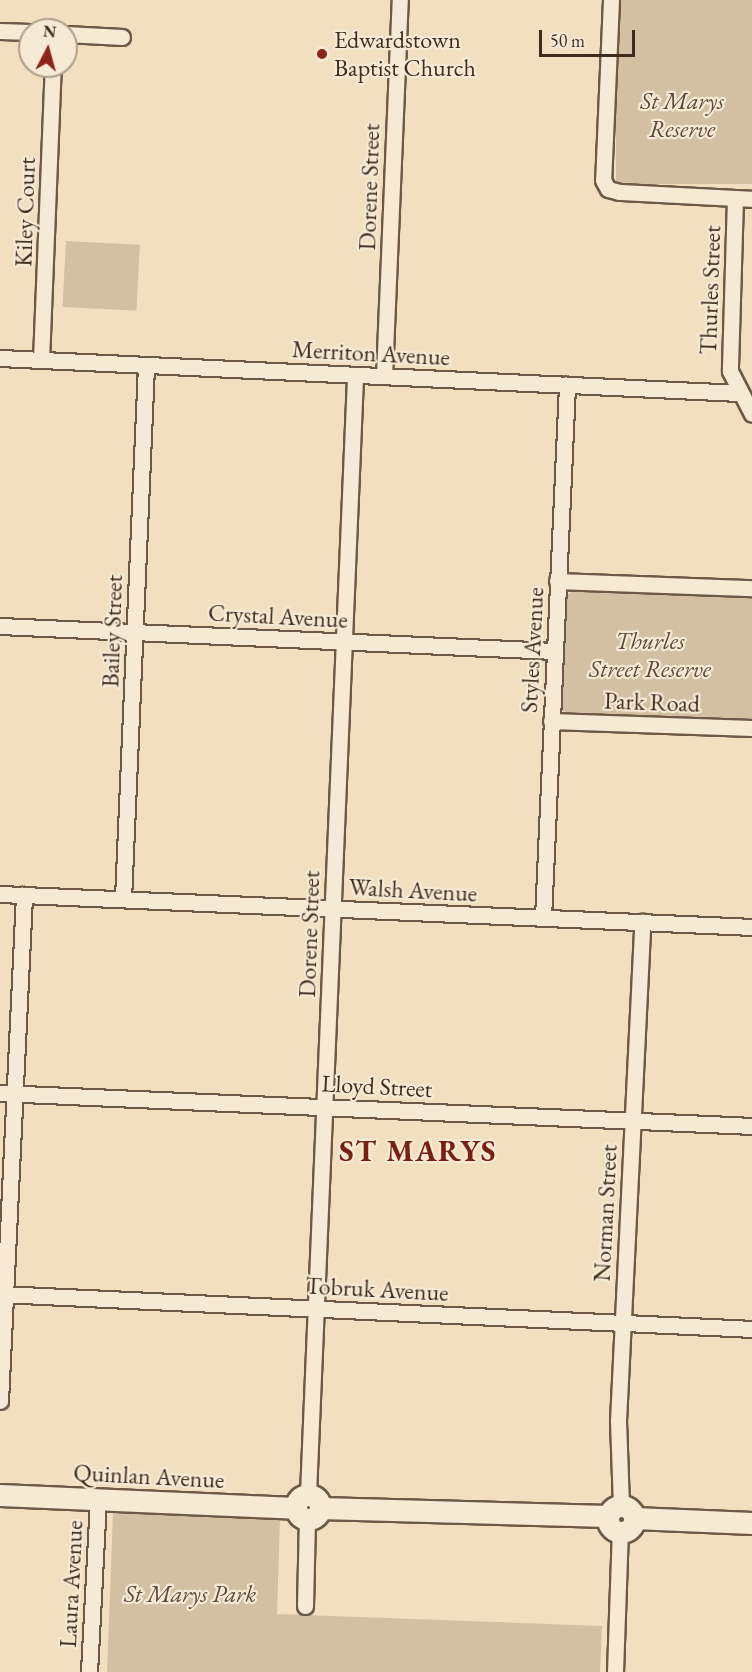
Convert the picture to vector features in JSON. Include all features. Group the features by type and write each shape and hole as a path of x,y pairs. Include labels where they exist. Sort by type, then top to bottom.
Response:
{"street":[{"name":"Dorene Street","path":"384,376 400,0"},
{"path":"611,0 603,180 608,189 619,192 752,199"},
{"path":"0,31 18,32"},
{"path":"78,35 122,37"},
{"name":"Kiley Court","path":"41,360 53,78"},
{"name":"Thurles Street","path":"735,198 730,371 739,393 752,414"},
{"name":"Merriton Avenue","path":"0,358 739,393"},
{"name":"Bailey Street","path":"123,899 146,365"},
{"name":"Dorene Street","path":"304,1606 355,375"},
{"name":"Styles Avenue","path":"543,918 567,385"},
{"path":"557,581 752,588"},
{"name":"Crystal Avenue","path":"0,626 554,651"},
{"name":"Park Road","path":"551,721 752,728"},
{"name":"Walsh Avenue","path":"0,894 752,927"},
{"path":"0,1401 8,1093 24,895"},
{"name":"Norman Street","path":"615,1672 621,1518 618,1421 642,922"},
{"name":"Lloyd Street","path":"8,1093 752,1126"},
{"name":"Tobruk Avenue","path":"3,1295 752,1329"},
{"name":"Quinlan Avenue","path":"0,1495 752,1523"},
{"name":"Laura Avenue","path":"89,1672 98,1499"}],"green space":[{"name":"St Marys Reserve","path":"616,0 752,0 752,184 616,184"},
{"path":"66,241 140,245 136,311 63,307"},
{"name":"Thurles Street Reserve","path":"576,590 752,596 752,721 573,715 561,710 567,595"},
{"name":"St Marys Park","path":"113,1512 280,1518 277,1614 602,1626 600,1672 107,1672"}],"place":[{"name":"Edwardstown Baptist Church","path":"322,54"}],"district":[{"name":"ST MARYS","path":"418,1151"}]}
